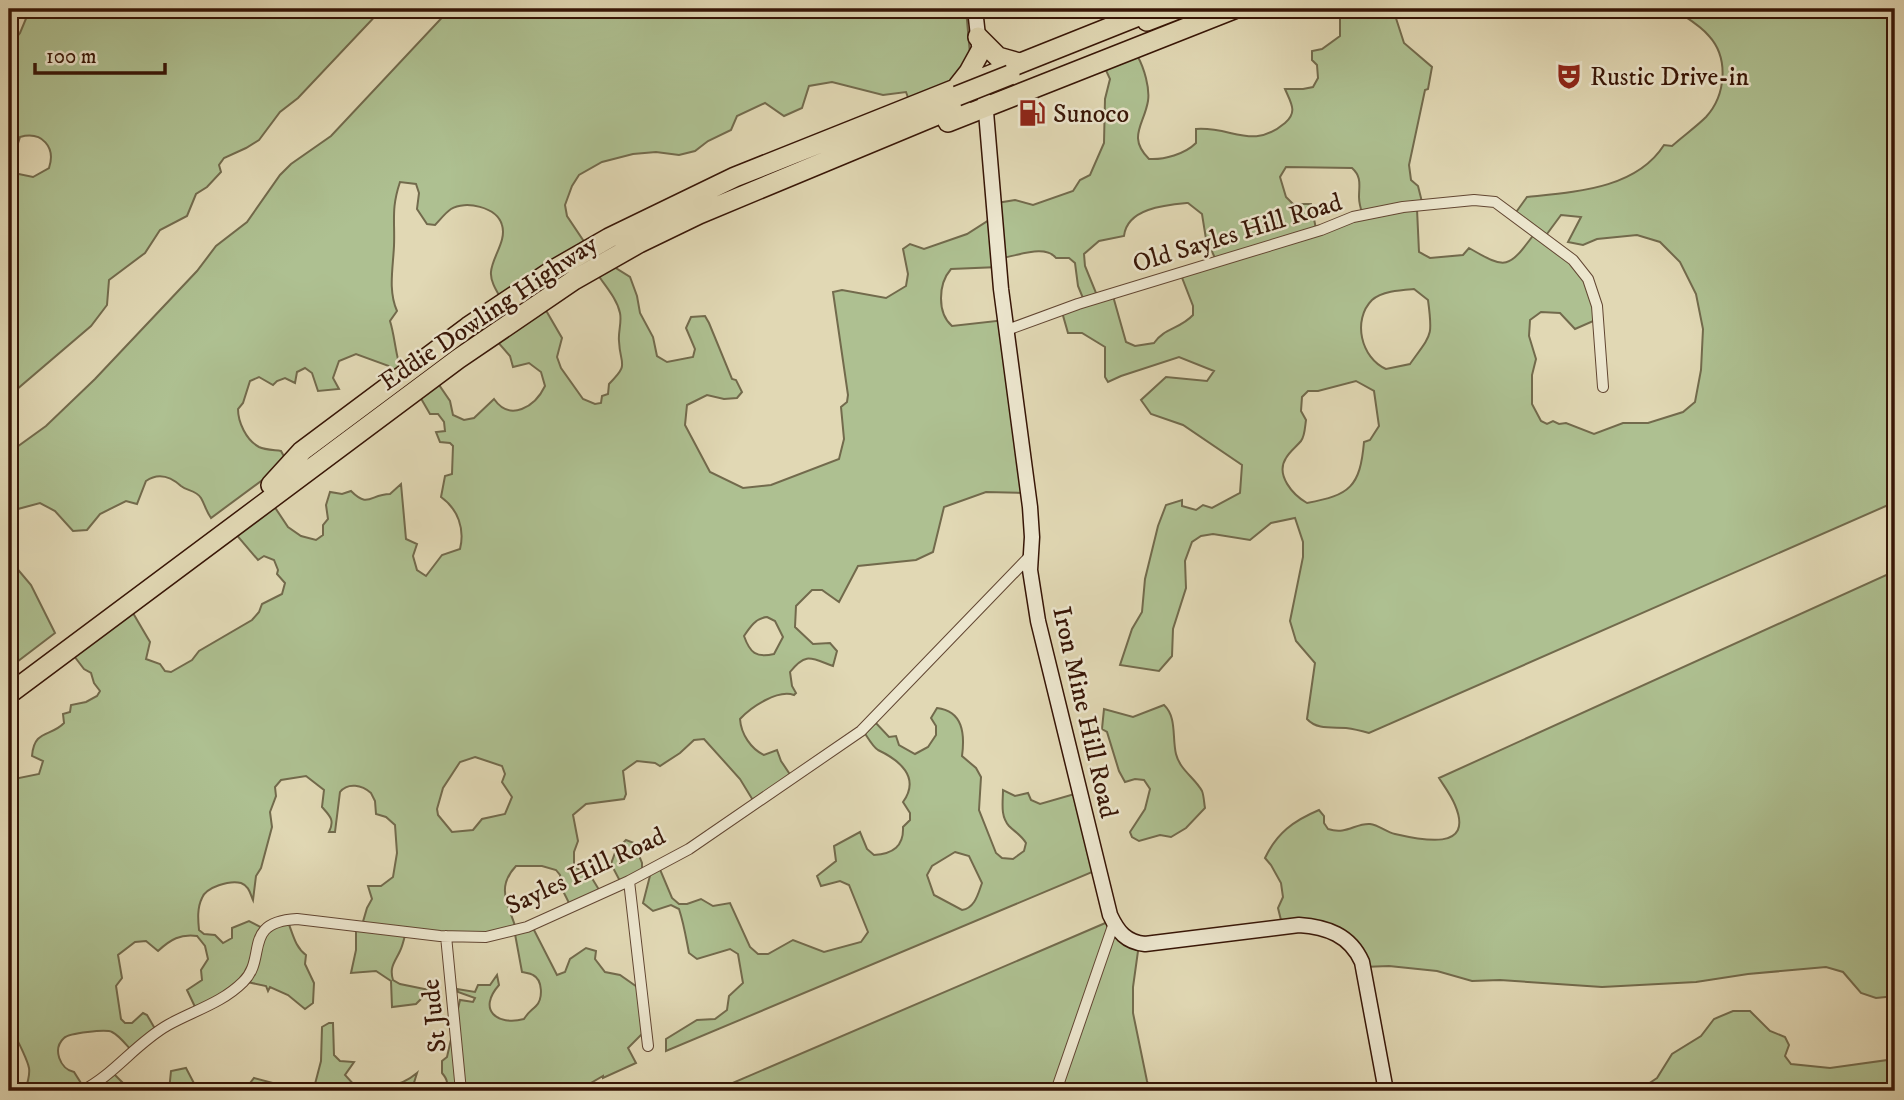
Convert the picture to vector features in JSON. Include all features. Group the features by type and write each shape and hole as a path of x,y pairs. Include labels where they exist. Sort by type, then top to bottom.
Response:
{"highway":[{"path":"958,96 983,77 1014,74 1156,9"},
{"name":"Eddie Dowling Highway","path":"9,694 495,318 593,257 708,199 1178,9"},
{"name":"Eddie Dowling Highway","path":"1014,74 1208,9"},
{"path":"274,489 314,477 533,316 615,266 735,208 1234,9"},
{"path":"958,96 979,44 998,57 1014,74"},
{"name":"Eddie Dowling Highway","path":"9,678 274,489"}],"street":[{"path":"975,9 986,107"},
{"name":"Iron Mine Hill Road","path":"986,107 1001,289 1030,507 1030,570 1038,621 1105,898 1114,923"},
{"name":"Old Sayles Hill Road","path":"1007,330 1078,304 1321,230 1353,217 1423,204 1485,200 1503,207 1573,260 1588,279 1597,306 1603,387"},
{"name":"Sayles Hill Road","path":"82,1091 98,1082 133,1049 167,1025 236,989 247,979 261,934 277,922 297,919 446,936 486,937 511,932 572,908 688,849 861,731 1030,556"},
{"path":"629,881 648,1046"},
{"path":"1056,1091 1114,923"},
{"path":"1114,923 1121,935 1145,944 1299,925 1336,933 1351,944 1362,962 1386,1091"},
{"name":"St Jude","path":"446,936 461,1091"}],"green space":[{"path":"30,9 382,9 298,98 280,112 259,140 224,158 219,165 221,172 196,194 187,216 160,230 145,253 109,280 107,305 91,326 9,396 9,172 33,177 49,168 51,160 49,147 35,136 20,137 15,153 9,158 9,47 20,33"},
{"path":"450,9 966,9 970,54 961,77 910,103 906,92 883,95 832,82 809,86 802,108 784,116 765,103 737,116 731,130 695,151 679,155 656,152 633,154 602,162 579,175 565,205 567,216 587,246 503,302 491,276 503,237 499,219 480,207 464,205 451,209 435,225 427,224 417,209 419,193 416,184 400,182 394,207 392,279 397,311 390,321 399,364 405,377 402,379 389,366 356,354 339,361 333,378 339,389 318,391 312,373 305,368 297,372 295,383 285,378 273,385 259,377 250,381 243,403 238,409 244,430 250,440 259,447 281,451 287,462 211,518 197,493 160,476 146,481 137,504 126,501 100,514 87,530 73,531 55,511 40,503 18,509 9,518 9,457 17,447 46,426 95,379 197,271 216,246 247,222 280,175 331,136"},
{"path":"1337,9 1393,9 1404,43 1432,67 1409,165 1411,180 1418,186 1423,206 1417,209 1419,252 1430,258 1463,255 1469,248 1492,260 1506,262 1519,254 1535,233 1514,215 1527,197 1603,186 1638,171 1652,160 1664,145 1672,146 1713,108 1721,88 1720,55 1705,32 1674,9 1895,9 1895,502 1369,733 1320,726 1307,719 1315,663 1296,641 1290,621 1303,557 1303,542 1295,518 1271,523 1250,540 1213,534 1201,536 1192,542 1185,561 1186,588 1173,629 1172,656 1159,671 1120,665 1132,629 1142,612 1145,579 1166,505 1182,500 1182,506 1196,510 1203,505 1212,508 1240,493 1242,465 1183,425 1151,414 1141,400 1166,377 1207,381 1214,371 1179,357 1108,382 1105,377 1105,347 1082,333 1068,333 1062,312 1085,303 1078,286 1075,263 1069,258 1056,258 1038,251 1001,258 999,267 951,269 944,282 941,298 944,314 952,326 1005,320 1026,493 986,492 944,507 933,552 916,560 858,566 839,602 822,590 812,590 796,606 795,627 813,644 830,643 837,651 833,666 814,659 805,659 790,672 796,693 794,695 773,697 751,709 740,719 742,730 751,745 764,755 777,750 793,779 754,802 740,779 704,739 694,740 660,766 637,761 623,771 626,794 624,799 586,804 573,815 578,841 574,852 574,867 590,875 601,893 571,907 561,887 560,875 556,870 542,866 516,866 506,882 505,897 516,929 533,928 557,975 565,972 570,959 586,948 596,951 595,959 605,972 620,975 640,989 646,1030 628,1048 636,1063 603,1076 577,1091 445,1091 447,1082 442,1073 442,1061 447,1057 460,1000 473,1002 475,998 458,992 457,989 475,992 478,985 490,985 497,975 499,985 490,1002 490,1009 498,1018 514,1021 524,1019 538,1003 541,990 539,981 532,974 522,972 515,934 406,932 392,968 393,980 400,984 439,992 424,996 416,1004 392,1007 391,981 376,971 351,973 356,950 356,926 362,925 372,899 368,886 381,886 393,877 397,853 395,825 386,817 376,814 371,793 351,786 340,792 335,832 329,832 331,818 322,807 324,790 306,776 281,780 275,787 276,796 270,812 272,827 261,868 256,876 253,900 244,884 219,885 204,894 198,918 199,930 204,934 215,935 223,943 232,938 232,928 249,921 266,930 288,922 297,944 306,955 305,964 314,983 313,1003 305,1009 288,995 270,987 268,991 266,986 247,982 197,1011 187,990 202,980 201,970 208,959 205,946 197,936 176,938 158,951 146,941 135,942 118,955 122,978 116,986 121,1019 125,1023 132,1023 143,1013 158,1034 132,1051 120,1038 108,1031 67,1036 60,1042 58,1053 65,1067 74,1072 86,1091 25,1091 29,1076 28,1065 16,1038 9,1034 9,780 39,774 43,761 32,756 36,741 64,723 63,714 70,712 71,705 86,702 100,691 91,673 84,669 71,652 130,608 150,642 146,659 171,672 192,660 199,651 252,620 262,604 282,594 285,583 277,574 274,560 264,556 258,560 234,532 272,503 288,527 301,536 316,540 323,535 323,525 328,519 326,505 330,492 342,494 351,491 366,500 390,494 401,484 406,539 417,544 413,556 417,570 426,576 442,555 460,549 462,534 456,513 441,497 445,476 452,474 453,446 440,442 436,432 445,431 444,422 438,414 430,414 419,395 437,382 450,401 453,415 464,420 474,418 494,399 507,410 515,411 529,405 545,386 541,372 529,363 513,367 510,356 496,340 544,307 562,338 557,357 561,368 583,399 595,404 601,403 602,396 608,394 609,384 622,368 619,338 621,320 614,298 598,275 614,267 630,277 640,313 653,337 657,356 667,362 693,357 695,349 686,328 691,317 705,316 732,379 736,380 742,392 737,398 724,399 707,395 687,405 685,425 710,472 743,488 771,485 839,459 844,439 841,407 847,402 848,395 833,292 842,290 886,298 906,286 908,274 903,249 910,244 924,249 967,234 992,218 997,203 1015,200 1033,205 1073,191 1080,180 1090,175 1104,143 1105,99 1110,79 1104,66 1138,57 1146,78 1148,96 1139,131 1139,144 1149,159 1168,157 1196,143 1196,129 1252,136 1273,131 1291,115 1292,107 1285,89 1313,87 1318,78 1312,51 1322,49 1340,36 1340,16","holes":["1286,167 1352,168 1359,178 1359,202 1363,216 1316,229 1311,204 1293,204 1286,197 1280,177","1188,203 1202,214 1206,239 1216,260 1181,275 1193,306 1193,315 1162,334 1154,343 1135,346 1126,342 1113,296 1098,298 1085,266 1084,254 1099,241 1124,236 1132,219 1140,214 1169,205","1561,215 1581,217 1568,242 1583,245 1597,239 1637,235 1660,242 1680,262 1696,294 1703,329 1701,370 1695,402 1683,412 1648,423 1623,423 1594,434 1566,423 1553,421 1547,424 1541,421 1532,404 1532,375 1536,359 1529,336 1530,320 1541,312 1560,313 1575,329 1598,319 1585,275 1544,238","1414,289 1428,300 1429,334 1410,364 1386,369 1377,364 1365,348 1362,318 1366,308 1376,297","1356,381 1374,391 1379,426 1370,440 1364,442 1356,479 1350,486 1333,496 1307,503 1287,484 1283,464 1303,436 1306,420 1301,411 1302,397 1308,391","767,617 775,621 783,637 774,654 758,655 746,642 744,636 760,619","475,757 502,766 505,774 502,782 512,797 505,814 482,819 473,830 452,832 438,815 443,788 460,762"]},
{"path":"9,559 31,585 55,633 9,668"},
{"path":"1895,571 1895,996 1876,998 1861,993 1843,972 1826,967 1696,982 1602,987 1500,980 1472,981 1437,971 1389,966 1363,967 1335,933 1282,924 1278,908 1283,897 1281,883 1265,858 1281,835 1301,819 1319,810 1328,829 1346,830 1370,824 1418,839 1431,840 1452,836 1458,830 1459,820 1453,801 1439,778"},
{"path":"1164,705 1171,715 1178,760 1202,791 1205,808 1186,828 1171,837 1160,835 1139,841 1132,837 1130,832 1145,809 1150,789 1144,780 1125,782 1107,732 1102,729 1104,709 1133,717"},
{"path":"937,708 946,710 960,725 962,756 976,768 981,777 979,810 996,853 1002,858 1013,859 1024,851 1026,843 1004,818 1003,790 1015,796 1028,793 1031,800 1040,804 1078,793 1097,870 666,1051 666,1039 697,1020 715,1019 727,1010 729,996 743,983 738,954 730,949 697,959 689,953 679,909 671,905 653,911 643,903 652,868 659,867 672,898 679,904 701,899 713,906 730,903 750,947 758,954 768,954 793,940 824,952 861,942 868,932 849,885 840,881 821,886 817,876 836,861 834,846 860,832 867,849 874,855 892,851 899,844 903,827 910,820 910,813 903,802 910,785 909,777 900,764 874,747 864,732 876,723 889,737 896,736 899,745 915,754 928,747 936,735 936,726 931,718","holes":["955,852 969,856 982,883 973,903 962,910 934,895 927,875 932,866"]},
{"path":"626,840 634,843 642,863 642,873 621,883 611,864 616,850"},
{"path":"1110,921 1139,944 1133,987 1133,1013 1151,1091 714,1091"},
{"path":"1733,1011 1750,1011 1770,1031 1785,1037 1789,1045 1785,1056 1791,1064 1830,1068 1895,1059 1895,1091 1623,1091 1645,1086 1657,1078 1672,1054 1701,1036 1714,1019"},
{"path":"333,1023 334,1055 340,1061 354,1062 345,1075 356,1087 395,1085 417,1073 413,1086 415,1091 244,1091 254,1078 299,1090 315,1084 321,1061 322,1027"},
{"path":"186,1068 198,1091 169,1091 171,1071"},
{"path":"113,1073 128,1091 86,1091"}],"place":[{"name":"Rustic Drive-in","path":"1569,76"},
{"name":"Sunoco","path":"1032,113"}]}
